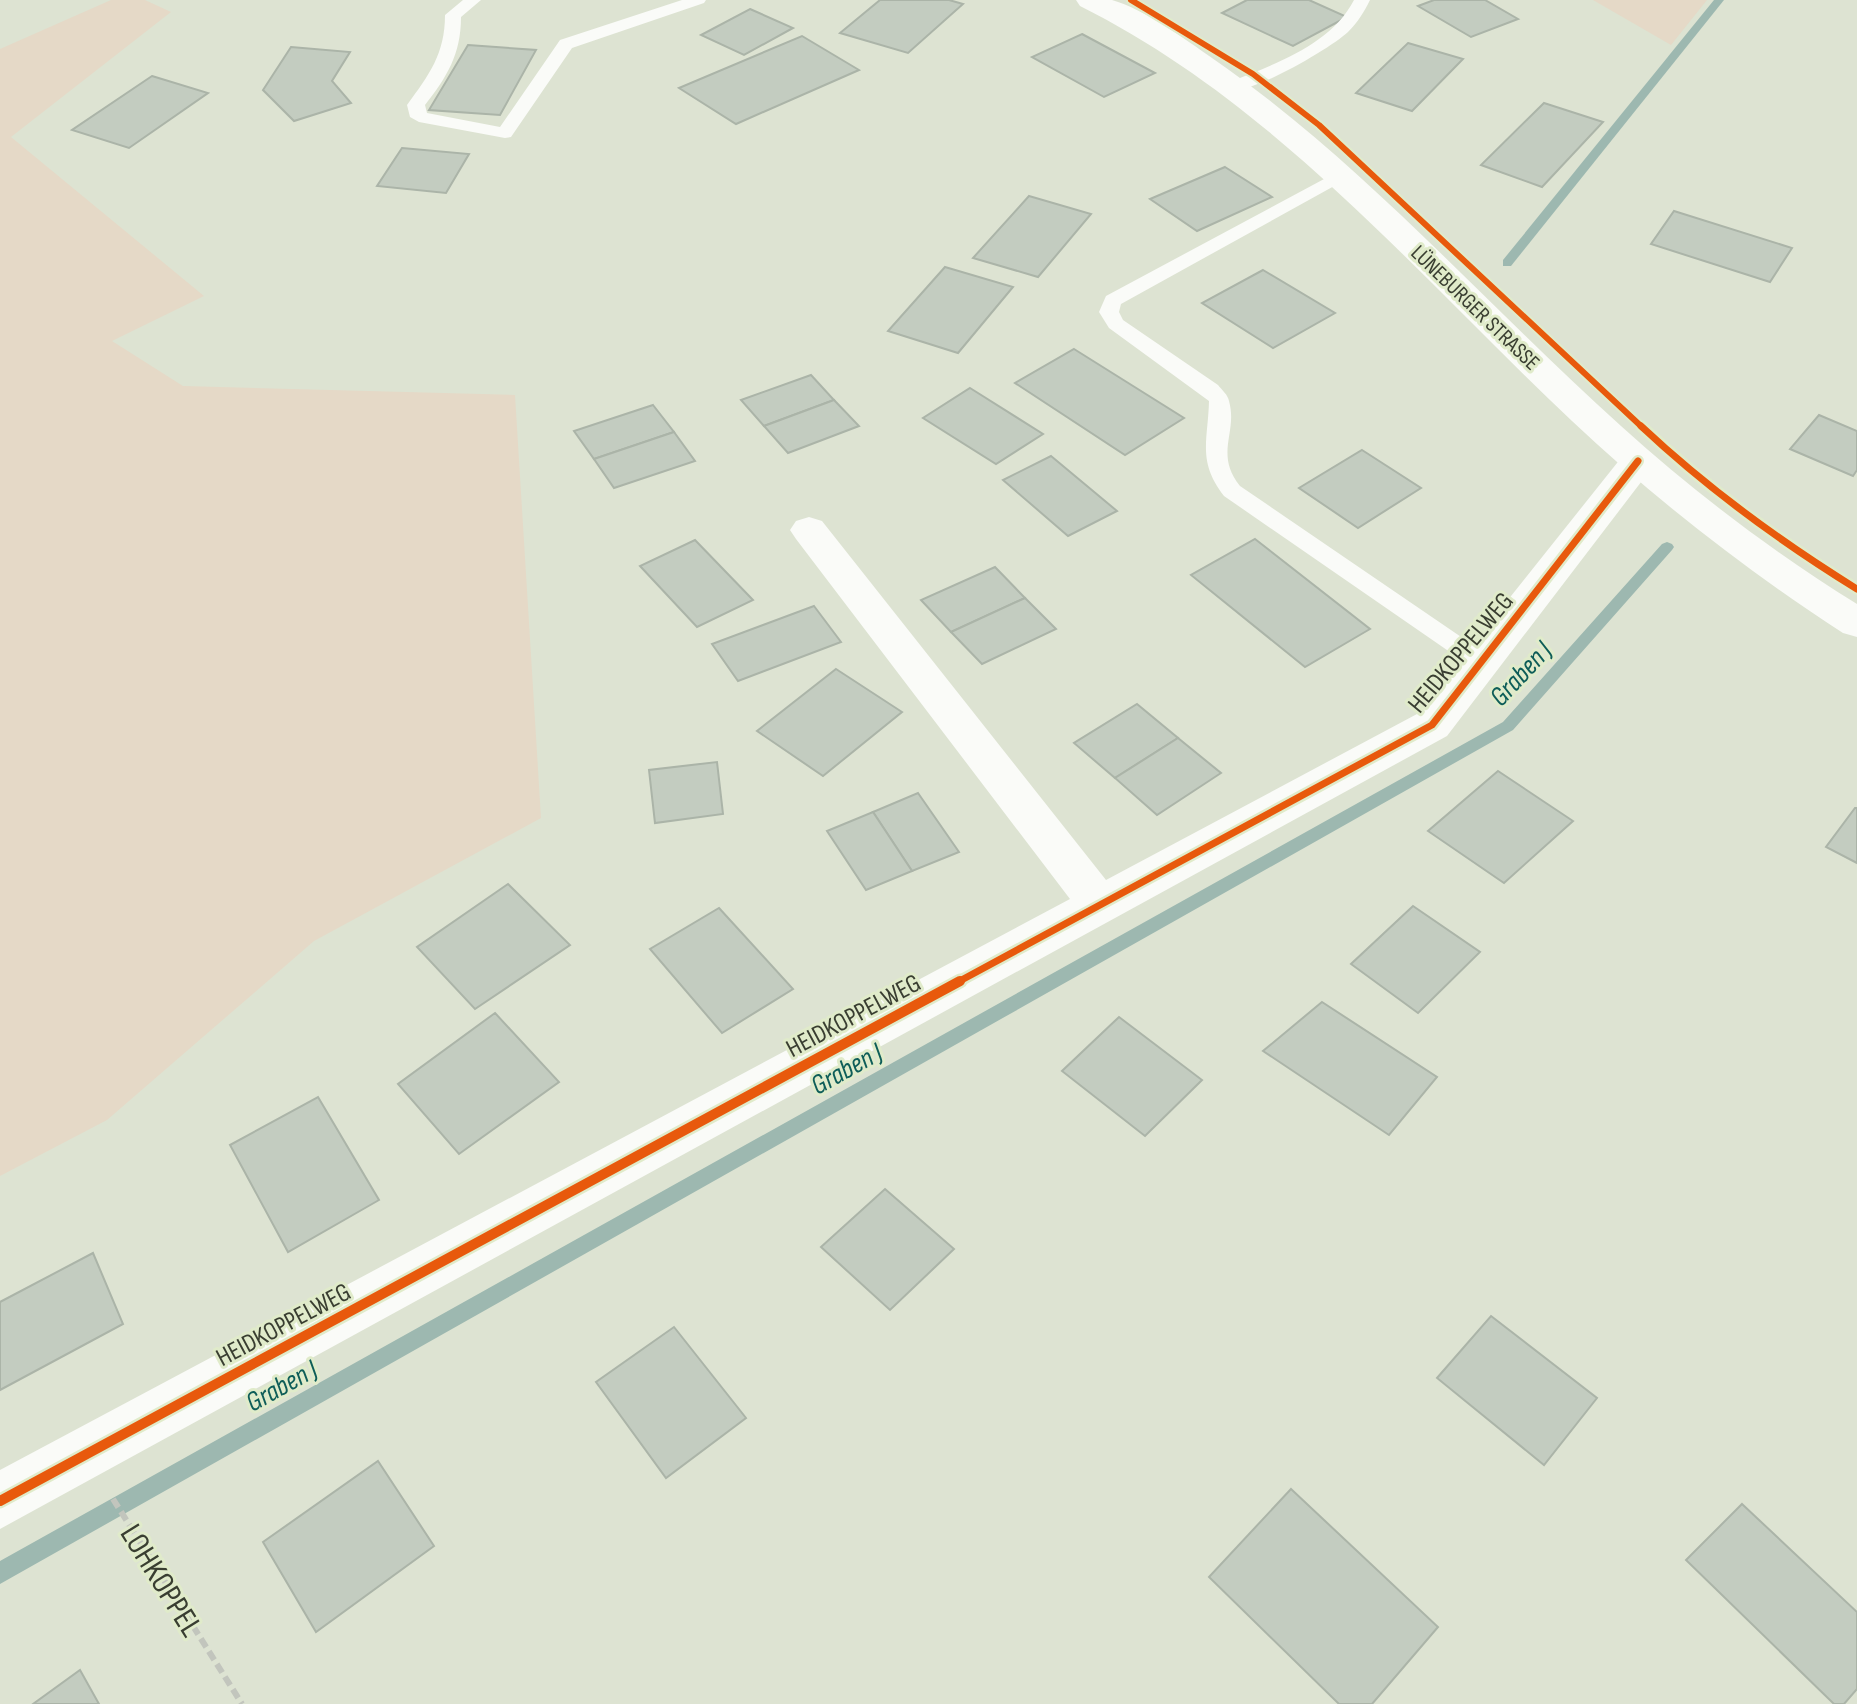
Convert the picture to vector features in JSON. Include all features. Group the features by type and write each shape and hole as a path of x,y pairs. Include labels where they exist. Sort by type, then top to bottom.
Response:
{"street":[{"name":"LÜNEBURGER STRASSE","path":"1090,0 1168,43 1235,86 1293,132 1638,461 1721,528 1857,623"},
{"name":"HEIDKOPPELWEG","path":"0,1501 1432,725 1638,461"},
{"path":"809,530 1099,904"}],"lane":[{"path":"473,0 453,15 454,35 448,62 416,105 419,117 505,133 566,44 698,0"},
{"path":"1235,86 1277,69 1313,48 1354,17 1362,0"},
{"path":"1339,176 1113,300 1108,306 1109,315 1116,324 1211,390 1219,400 1215,462 1219,476 1232,491 1481,662"}],"shaded area":[{"path":"111,0 145,0 171,12 11,137 204,296 112,341 183,386 515,395 541,818 314,941 107,1120 0,1176 0,49"},
{"path":"1593,0 1707,0 1671,45"}],"building":[{"path":"880,0 949,0 963,4 908,53 840,33"},
{"path":"1247,0 1309,0 1347,17 1293,46 1222,13"},
{"path":"1434,0 1485,0 1518,19 1471,37 1418,6"},
{"path":"750,9 793,28 744,55 701,35"},
{"path":"1082,34 1155,73 1104,97 1032,57"},
{"path":"802,36 859,70 736,124 679,88"},
{"path":"1408,43 1463,59 1412,111 1356,93"},
{"path":"468,45 536,50 500,115 429,110"},
{"path":"291,47 350,52 332,81 351,103 294,121 263,90"},
{"path":"152,76 208,93 129,148 72,130"},
{"path":"1544,103 1603,122 1542,187 1481,165"},
{"path":"402,148 469,154 446,193 377,186"},
{"path":"1225,167 1272,197 1197,231 1150,199"},
{"path":"1029,196 1091,214 1038,277 973,258"},
{"path":"1674,211 1792,248 1770,282 1651,244"},
{"path":"945,267 1013,287 958,353 888,331"},
{"path":"1263,270 1335,313 1273,348 1202,303"},
{"path":"1074,349 1184,418 1125,455 1015,383"},
{"path":"811,375 834,400 764,426 741,400"},
{"path":"970,388 1043,434 996,464 923,418"},
{"path":"834,400 859,426 788,453 764,426"},
{"path":"653,405 674,432 594,459 574,431"},
{"path":"1819,415 1857,431 1857,470 1853,476 1790,449"},
{"path":"674,432 695,461 614,488 594,459"},
{"path":"1362,450 1421,488 1358,528 1299,488"},
{"path":"1051,456 1117,511 1068,536 1003,480"},
{"path":"1255,539 1370,629 1305,667 1191,575"},
{"path":"695,540 753,600 697,627 640,566"},
{"path":"995,567 1025,598 951,632 921,600"},
{"path":"1025,598 1056,629 982,664 951,632"},
{"path":"814,606 841,642 738,681 712,644"},
{"path":"836,669 902,712 823,776 757,731"},
{"path":"1137,704 1178,738 1115,778 1074,743"},
{"path":"1178,738 1221,773 1157,815 1115,778"},
{"path":"717,762 723,814 655,823 649,770"},
{"path":"1498,771 1573,821 1504,883 1428,831"},
{"path":"918,793 959,852 912,871 873,812"},
{"path":"1857,808 1857,863 1826,847"},
{"path":"873,812 912,871 866,890 827,831"},
{"path":"508,884 570,945 475,1009 417,947"},
{"path":"1413,906 1480,952 1418,1013 1351,964"},
{"path":"719,908 793,989 722,1033 650,949"},
{"path":"1322,1002 1437,1077 1389,1135 1263,1051"},
{"path":"495,1013 559,1082 459,1154 398,1084"},
{"path":"1119,1017 1202,1080 1145,1136 1062,1071"},
{"path":"318,1097 379,1200 288,1252 230,1145"},
{"path":"885,1189 954,1249 890,1310 821,1247"},
{"path":"93,1253 123,1324 0,1390 0,1302"},
{"path":"1491,1316 1597,1398 1544,1465 1437,1378"},
{"path":"674,1327 746,1418 666,1478 596,1382"},
{"path":"378,1461 434,1546 316,1632 263,1542"},
{"path":"1291,1489 1438,1627 1372,1704 1339,1704 1209,1577"},
{"path":"1742,1504 1857,1612 1857,1689 1844,1704 1834,1704 1686,1560"},
{"path":"80,1670 99,1704 33,1704"}],"waterway":[{"name":"Graben J","path":"1507,263 1719,0"},
{"name":"Graben J","path":"0,1573 1508,726 1667,547"}],"cycle path":[{"path":"1131,0 1253,74 1319,125 1667,450 1806,557 1857,589"},
{"path":"0,1501 1432,725 1638,461"}]}
